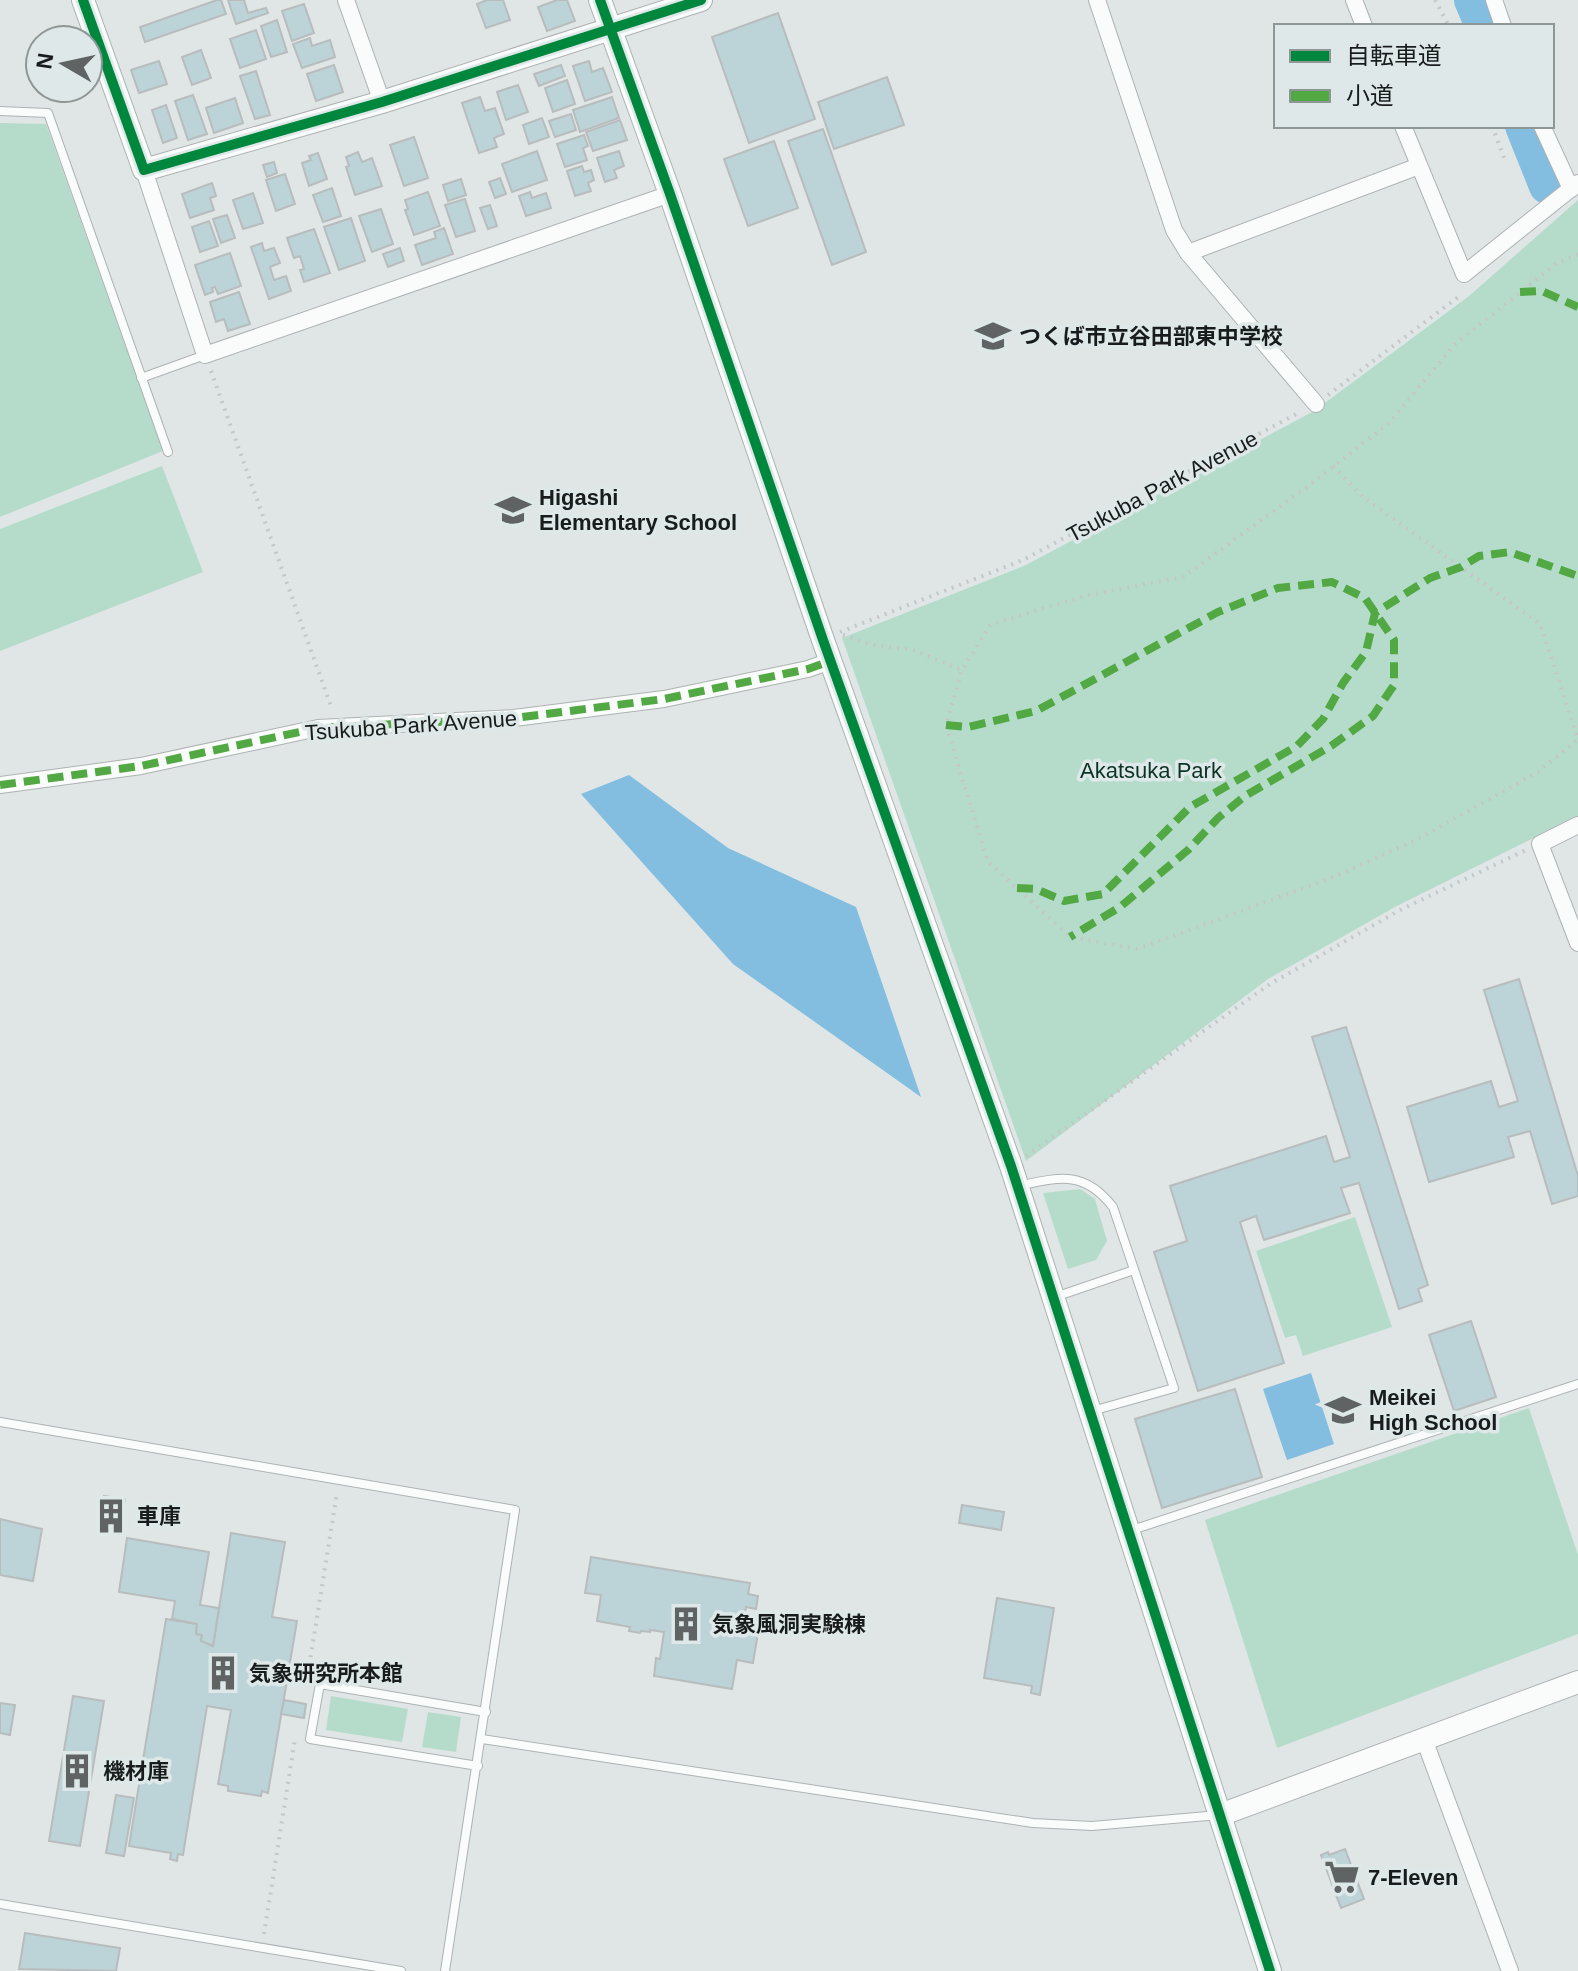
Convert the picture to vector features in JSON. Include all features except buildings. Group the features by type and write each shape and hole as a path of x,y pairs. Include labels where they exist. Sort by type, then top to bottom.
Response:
{"street":[{"path":"83,0 144,170 205,355 670,194"},
{"path":"346,0 382,102"},
{"path":"600,0 670,194 817,625 1017,1187 1270,1971"},
{"path":"144,170 382,102 701,0"},
{"path":"1097,0 1174,230 1188,253 1316,404"},
{"path":"1354,0 1363,24"},
{"path":"1494,0 1502,24"},
{"path":"1404,128 1464,274 1574,186 1543,128"},
{"path":"1188,253 1419,166"},
{"name":"Tsukuba Park Avenue","path":"0,785 141,766 318,728 514,718 664,699 822,664"},
{"path":"1578,825 1540,844 1578,943"},
{"path":"1220,1815 1578,1682"},
{"path":"1424,1739 1510,1971"}],"lane":[{"path":"0,111 48,113 168,452"},
{"path":"141,378 205,355"},
{"path":"1017,1187 1062,1179 1081,1180 1100,1191 1113,1207 1174,1388 1090,1411"},
{"path":"1053,1297 1134,1270"},
{"path":"1129,1532 1578,1384"},
{"path":"0,1422 515,1510 445,1971"},
{"path":"478,1766 310,1739 320,1684 486,1712"},
{"path":"482,1739 1033,1823 1092,1826 1220,1815"},
{"path":"0,1904 401,1971"}],"path":[{"path":"1435,0 1448,24"},
{"path":"1493,128 1506,163"},
{"path":"1333,466 1363,497 1540,624 1578,739 1538,772 1416,840 1329,879 1137,949 1070,937 988,862 946,725 962,670 990,625 1084,596 1183,577 1390,422 1454,345 1557,263 1578,254"},
{"path":"205,355 334,713 318,728"},
{"path":"1021,1159 1270,984 1402,909 1540,844"},
{"path":"308,1673 339,1480"},
{"path":"262,1948 295,1739"}],"green space":[{"path":"0,123 46,124 163,451 0,517"},
{"name":"Akatsuka Park","path":"1578,200 1578,816 1395,907 1268,979 1026,1161 842,638 1026,565 1314,411 1469,296"},
{"path":"162,466 203,572 0,651 0,529"},
{"path":"1080,1189 1095,1199 1107,1241 1096,1260 1068,1269 1043,1193"},
{"path":"1355,1217 1392,1327 1303,1356 1296,1335 1285,1338 1256,1251"},
{"path":"1529,1408 1578,1555 1578,1634 1277,1748 1205,1520"},
{"path":"331,1696 408,1709 402,1742 326,1730"},
{"path":"428,1712 461,1717 456,1752 422,1747"}],"water":[{"path":"629,775 728,848 856,907 921,1097 733,964 581,794"},
{"path":"1311,1373 1334,1444 1287,1460 1263,1389"}],"waterway":[{"path":"1472,0 1482,24"},
{"path":"1524,128 1547,186"}],"marked path":[{"path":"1520,292 1542,291 1578,307"},
{"path":"1017,888 1036,889 1064,901 1103,894 1190,807 1297,746 1323,719 1343,683 1366,652 1375,613 1430,578 1461,567 1479,556 1510,552 1578,576"},
{"path":"946,725 968,727 1036,711 1218,612 1278,588 1332,582 1365,598 1394,640 1394,685 1373,716 1331,746 1245,796 1218,818 1188,850 1120,907 1070,937"},
{"path":"0,785 141,766 318,728 514,718 664,699 822,664"}],"cycle path":[{"path":"83,0 144,170 382,102 701,0"},
{"path":"600,0 823,640 1011,1166 1270,1971"}],"place":[{"name":"つくば市立谷田部東中学校","path":"993,336"},
{"name":"Higashi Elementary School","path":"513,510"},
{"name":"Meikei High School","path":"1343,1410"},
{"name":"車庫","path":"111,1516"},
{"name":"気象風洞実験棟","path":"686,1624"},
{"name":"気象研究所本館","path":"223,1673"},
{"name":"機材庫","path":"77,1771"},
{"name":"7-Eleven","path":"1342,1877"}]}
